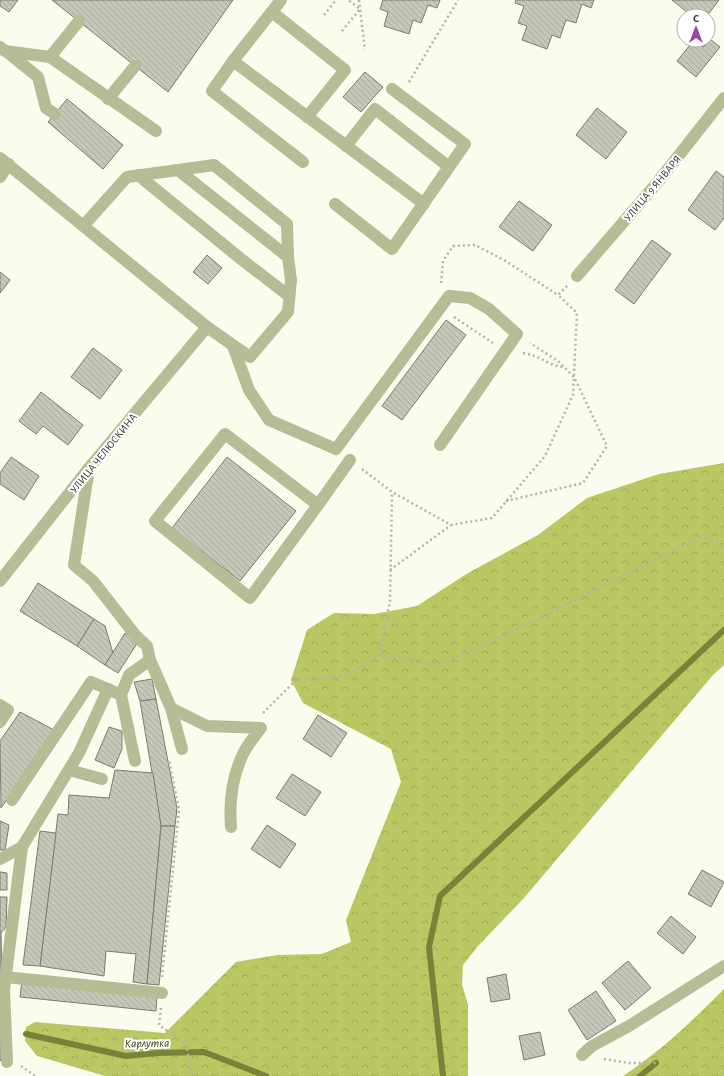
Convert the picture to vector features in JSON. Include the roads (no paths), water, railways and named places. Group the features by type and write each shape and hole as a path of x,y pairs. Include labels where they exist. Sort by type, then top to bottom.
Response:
{"street":[{"path":"281,0 212,91 303,162"},
{"path":"272,12 345,70 307,117"},
{"path":"50,57 79,21"},
{"path":"3,49 50,57 108,99 156,131"},
{"path":"3,49 38,77 46,108 55,114"},
{"path":"234,61 424,204"},
{"path":"108,99 135,66"},
{"path":"335,204 392,249 465,144 392,89"},
{"name":"УЛИЦА 9 ЯНВАРЯ","path":"577,276 657,183 724,98"},
{"path":"346,146 375,109 449,167"},
{"path":"0,176 4,161 207,327 250,357 288,312 291,280 288,257 287,224 214,165 127,177 84,225"},
{"path":"178,170 288,257"},
{"path":"138,175 289,296"},
{"path":"233,346 249,390 269,420 336,449 449,296 470,298 489,309 517,334 440,445"},
{"name":"УЛИЦА ЧЕЛЮСКИНА","path":"0,581 89,468 207,327"},
{"path":"318,505 225,434 155,520 250,598 318,505 350,460"},
{"path":"89,468 74,565 93,581 136,636 147,646 150,660 171,708 182,749"},
{"path":"136,761 121,695 129,675 150,660"},
{"path":"12,800 91,682 121,695"},
{"path":"7,1062 4,990 22,847 79,754 108,689"},
{"path":"0,706 8,710 0,722"},
{"path":"171,708 207,726 261,728 243,753 234,778 229,803 231,827"},
{"path":"69,770 102,779"},
{"path":"0,859 22,847"},
{"path":"582,1055 592,1046 629,1026 724,966"},
{"path":"5,977 162,993"}],"waterway":[{"path":"443,1076 429,947 440,896 724,630"},
{"name":"Карлутка","path":"26,1034 126,1056 158,1053 204,1052 266,1076"},
{"path":"640,1076 656,1063"}]}
